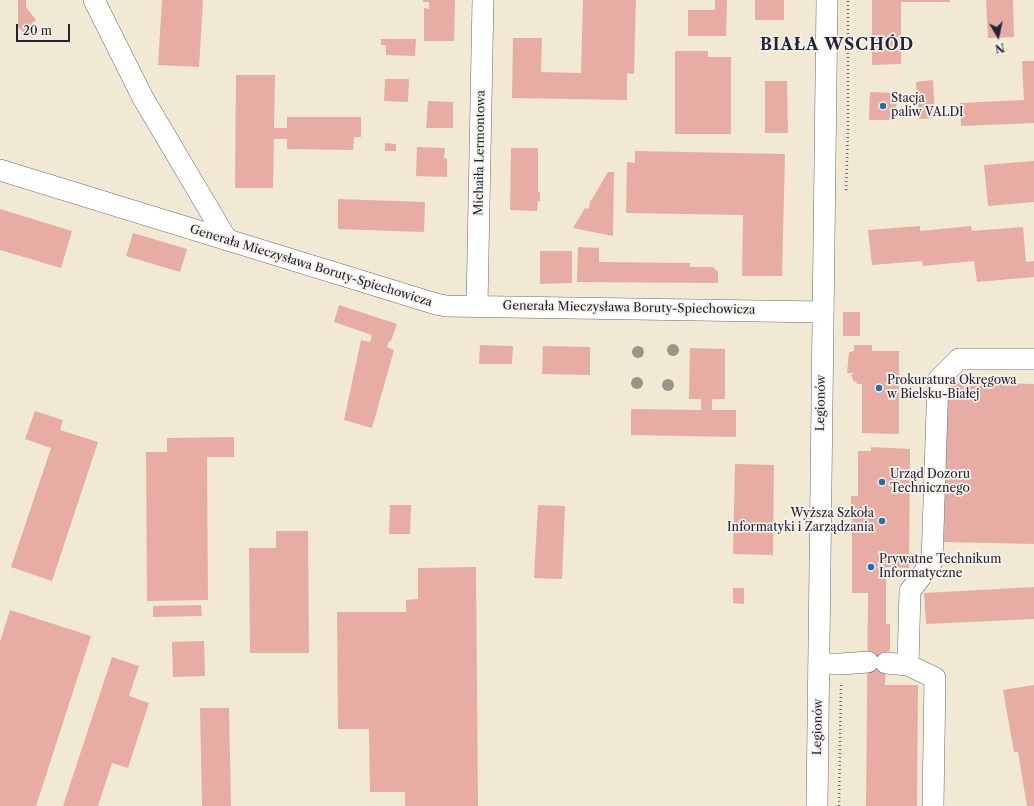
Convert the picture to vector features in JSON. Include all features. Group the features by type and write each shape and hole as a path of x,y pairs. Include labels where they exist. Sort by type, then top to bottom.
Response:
{"street":[{"path":"94,0 143,98 227,240"},
{"name":"Michaiła Lermontowa","path":"477,306 482,0"},
{"name":"Legionów","path":"817,806 827,0"},
{"name":"Generała Mieczysława Boruty-Spiechowicza","path":"0,170 446,306 822,312"},
{"path":"908,665 910,591 932,562 938,380 959,359 1034,359"},
{"path":"818,664 877,662 908,665 935,678 933,806"}],"building":[{"path":"18,0 26,0 26,7 36,20 23,32 18,27"},
{"path":"162,0 203,0 199,67 158,65"},
{"path":"423,0 455,0 454,41 424,41 424,8 429,9 429,2 423,2"},
{"path":"583,0 636,0 634,74 627,73 627,100 512,98 513,38 542,38 541,72 581,73"},
{"path":"715,0 727,0 726,36 688,36 688,10 715,10"},
{"path":"755,0 784,0 784,20 755,20"},
{"path":"872,0 950,0 950,2 901,2 901,64 872,65"},
{"path":"986,0 1013,0 1014,37 988,38"},
{"path":"381,39 416,39 415,56 386,55 386,45 381,45"},
{"path":"675,51 708,51 708,57 731,57 731,134 675,134"},
{"path":"1022,61 1034,61 1034,123 961,126 960,103 1024,100"},
{"path":"236,75 275,75 274,128 287,128 287,117 361,117 361,137 354,137 353,150 287,149 287,139 274,139 273,188 235,188"},
{"path":"385,79 409,79 408,102 384,101"},
{"path":"933,80 935,118 919,119 916,82"},
{"path":"765,81 787,81 788,133 765,133"},
{"name":"Stacja paliw VALDI","path":"870,92 897,93 896,120 869,120"},
{"path":"428,101 453,102 453,128 426,128"},
{"path":"385,143 396,144 396,151 385,151"},
{"path":"417,147 445,148 444,158 447,159 447,177 416,176"},
{"path":"511,148 538,148 538,192 540,192 540,201 538,201 537,211 510,210"},
{"path":"635,151 785,154 782,276 742,276 743,215 626,213 627,162 635,163"},
{"path":"1034,161 1034,202 988,206 984,165"},
{"path":"608,172 614,172 613,236 573,228 585,208 589,209 590,200 591,201"},
{"path":"338,199 425,202 424,232 338,229"},
{"path":"0,209 72,231 61,268 0,250"},
{"path":"920,226 920,231 971,226 972,231 1023,227 1026,262 1034,261 1034,277 977,282 974,261 923,266 922,261 872,265 868,230"},
{"path":"133,233 187,249 180,272 126,256"},
{"path":"578,247 599,248 599,262 690,263 690,267 713,267 718,272 718,283 577,282"},
{"path":"540,251 572,251 572,283 540,284"},
{"path":"339,305 397,324 391,341 389,341 387,347 394,350 372,428 344,420 361,340 370,342 372,335 334,322"},
{"path":"843,312 860,312 860,336 843,336"},
{"path":"480,345 513,346 512,364 479,364"},
{"path":"854,345 872,345 872,351 899,351 899,434 862,433 862,384 857,384 856,381 854,382 851,375 854,373 847,373 849,352 854,351"},
{"path":"543,346 590,347 590,375 542,374"},
{"path":"690,348 725,349 725,399 712,399 712,410 736,410 736,437 631,435 631,409 701,410 701,399 689,399"},
{"path":"946,382 1034,384 1034,544 944,542"},
{"path":"35,411 63,420 60,430 98,442 52,581 11,567 51,448 25,439"},
{"path":"234,437 234,457 207,457 208,600 147,601 146,452 167,452 167,438"},
{"path":"871,447 910,449 909,568 886,567 886,624 890,624 890,650 886,655 885,685 918,685 917,806 866,806 868,593 852,593 852,518 857,518 857,508 852,508 851,506 851,496 858,496 858,451 871,451"},
{"path":"735,464 774,465 773,555 733,554"},
{"path":"390,505 411,505 410,534 389,534"},
{"path":"538,505 565,506 562,579 534,578"},
{"path":"276,531 308,531 309,653 250,653 249,548 276,548"},
{"path":"476,567 478,806 405,806 405,792 370,792 369,729 338,729 337,612 406,612 406,600 418,599 418,568"},
{"path":"1034,587 1034,619 926,624 924,593"},
{"path":"733,588 744,588 744,604 733,603"},
{"path":"201,605 202,616 153,617 153,606"},
{"path":"10,610 91,636 36,806 0,806 0,642"},
{"path":"204,641 205,676 173,677 172,642"},
{"path":"112,657 139,666 129,696 149,703 128,768 112,763 98,806 63,806"},
{"path":"1034,685 1034,806 1027,806 1018,752 1014,752 1003,690"},
{"path":"200,708 229,708 231,806 202,806"}],"place":[{"name":"Stacja paliw VALDI","path":"883,106"},
{"name":"Prokuratura Okręgowa w Bielsku-Białej","path":"879,388"},
{"name":"Urząd Dozoru Technicznego","path":"882,482"},
{"name":"Wyższa Szkoła Informatyki i Zarządzania","path":"882,521"},
{"name":"Prywatne Technikum Informatyczne","path":"871,567"}],"district":[{"name":"BIAŁA WSCHÓD","path":"837,45"}]}
